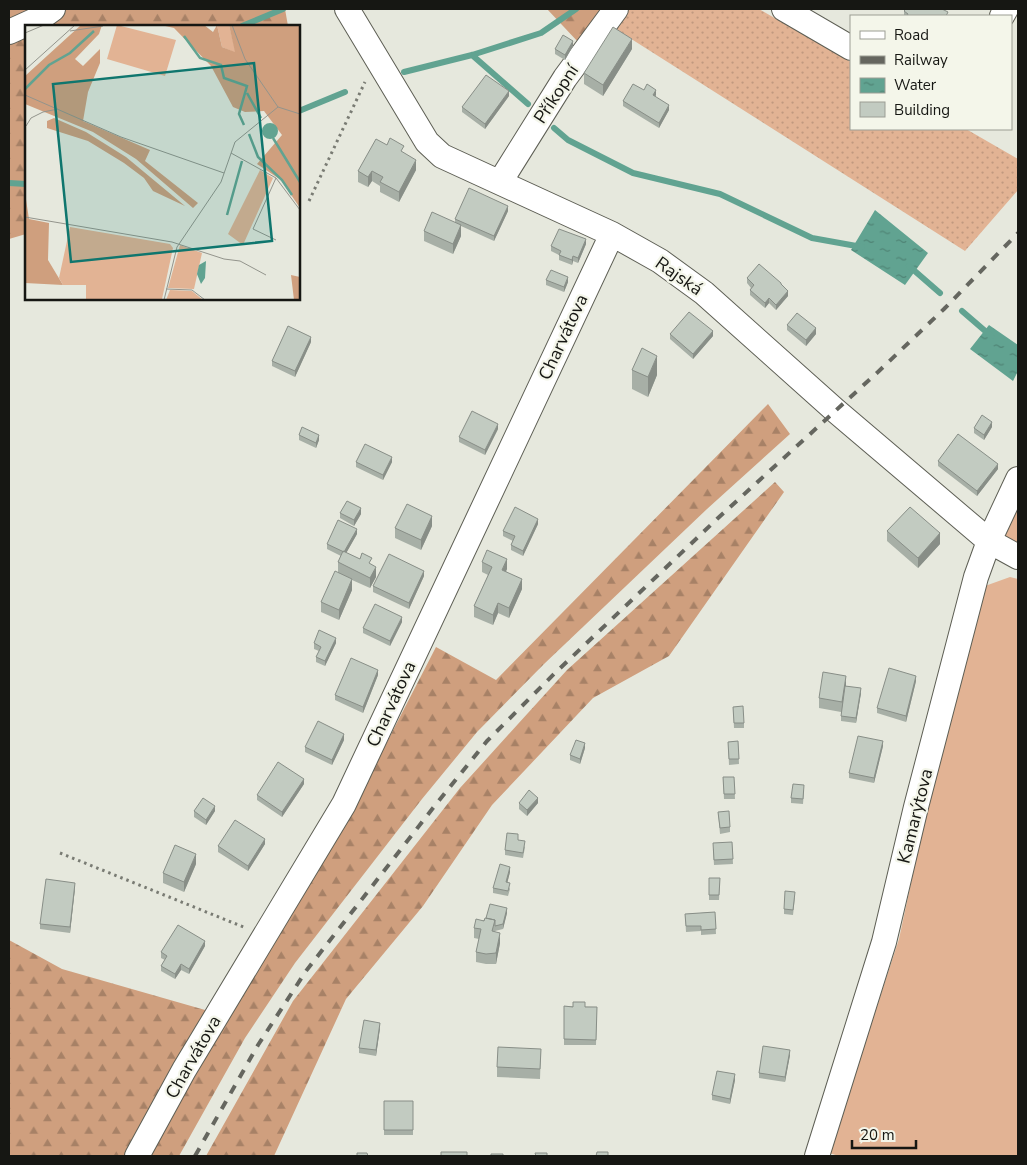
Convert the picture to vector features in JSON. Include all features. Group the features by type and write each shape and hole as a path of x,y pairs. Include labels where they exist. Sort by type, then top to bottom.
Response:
{"street":[{"path":"9,32 42,17 54,9"},
{"name":"Rajská","path":"347,9 428,142 442,156 612,234 660,261 704,293 836,411 989,541 1018,557"},
{"name":"Příkopní","path":"500,182 565,78 616,9"},
{"path":"784,9 850,47"},
{"name":"Charvátova","path":"144,1151 184,1070 344,804 612,234"},
{"name":"Kamarýtova","path":"817,1156 884,942 916,806 976,577 989,541 1018,479"}],"path":[{"path":"309,201 376,59"},
{"path":"60,853 265,936"}],"shaded area":[{"path":"628,9 759,9 850,61 850,130 968,130 1018,159 1018,190 965,251 614,28"},
{"path":"1018,493 1018,547 999,534"},
{"path":"1010,577 1018,579 1018,1156 839,1156 829,1153 899,939 933,780 985,586"}],"green space":[{"path":"9,9 285,9 288,25 25,25 25,234 9,239"},
{"path":"547,9 607,9 579,43"},
{"path":"768,404 790,434 707,509 544,664 477,732 422,799 295,963 245,1038 179,1156 9,1156 9,940 62,969 226,1016 354,806 436,647 496,680"},
{"path":"775,482 784,492 669,656 593,698 492,805 423,906 346,999 274,1156 206,1156 293,1001 460,788 567,670"}],"water":[{"path":"875,210 928,253 905,285 851,250"},
{"path":"989,325 1018,345 1018,371 1013,381 970,349"}],"building":[{"path":"906,9 942,9 948,12 946,15 908,15 904,11"},
{"path":"613,27 632,39 603,85 584,73"},
{"path":"563,35 573,41 565,55 555,49"},
{"path":"486,75 509,91 485,124 462,107"},
{"path":"633,84 644,90 647,84 656,90 653,95 669,105 659,123 623,101"},
{"path":"390,138 404,146 401,151 416,160 399,192 380,182 383,177 372,171 368,177 358,171 376,139 387,145"},
{"path":"469,188 508,206 494,236 455,219"},
{"path":"432,212 461,225 453,244 424,231"},
{"path":"559,229 586,239 578,258 573,256 572,260 559,255 561,251 551,246"},
{"path":"759,264 788,291 776,305 769,298 765,303 750,290 754,285 747,278"},
{"path":"551,270 568,277 564,287 546,280"},
{"path":"689,312 713,331 693,354 670,334"},
{"path":"797,313 816,328 806,340 787,325"},
{"path":"288,326 311,337 295,371 272,361"},
{"path":"642,348 657,356 648,377 632,370"},
{"path":"472,411 498,424 485,450 459,437"},
{"path":"982,415 992,422 984,435 974,428"},
{"path":"302,427 319,435 316,443 299,435"},
{"path":"958,434 998,464 977,491 938,461"},
{"path":"365,444 392,457 383,475 356,462"},
{"path":"347,501 361,508 354,520 340,513"},
{"path":"407,504 432,516 421,540 395,528"},
{"path":"515,507 538,519 523,551 511,545 515,536 503,531"},
{"path":"910,507 940,533 918,558 887,531"},
{"path":"338,520 357,529 344,552 327,544"},
{"path":"487,550 507,559 502,570 522,579 509,608 498,603 493,615 474,606 492,567 482,562"},
{"path":"343,551 360,559 362,553 372,558 369,563 376,567 370,578 338,562"},
{"path":"389,554 424,571 409,603 373,586"},
{"path":"335,571 352,579 339,610 321,602"},
{"path":"375,604 402,617 390,641 363,628"},
{"path":"319,630 336,638 325,661 316,657 321,647 314,643"},
{"path":"351,658 378,670 363,707 335,695"},
{"path":"889,668 916,676 906,716 877,708"},
{"path":"823,672 846,676 842,702 819,698"},
{"path":"845,686 861,688 856,718 841,716"},
{"path":"743,706 744,723 734,723 733,707"},
{"path":"318,721 344,734 332,760 305,747"},
{"path":"858,736 883,741 874,778 849,773"},
{"path":"576,740 585,743 580,759 570,755"},
{"path":"738,741 739,759 729,759 728,742"},
{"path":"278,762 304,779 282,812 257,795"},
{"path":"723,777 734,777 735,794 724,794"},
{"path":"793,784 804,785 803,799 791,798"},
{"path":"529,790 538,798 527,810 519,803"},
{"path":"203,798 215,806 206,820 194,811"},
{"path":"729,811 730,827 720,828 718,812"},
{"path":"235,820 265,839 248,866 218,846"},
{"path":"507,833 518,834 518,840 525,841 523,853 505,850"},
{"path":"732,842 733,859 714,860 713,843"},
{"path":"175,845 196,854 184,882 163,873"},
{"path":"500,864 510,867 506,882 510,883 508,891 493,888"},
{"path":"709,878 720,878 719,895 709,895"},
{"path":"46,879 75,883 70,927 40,924"},
{"path":"785,891 795,892 793,910 784,909"},
{"path":"490,904 507,908 503,924 495,926 495,920 486,918"},
{"path":"715,912 716,929 701,930 701,926 686,926 685,914"},
{"path":"485,918 495,920 492,931 500,933 496,953 476,952 481,929 474,928 476,919 484,921"},
{"path":"178,925 205,941 189,969 181,964 175,974 161,966 167,956 161,952"},
{"path":"573,1002 585,1002 585,1007 597,1007 596,1040 564,1039 564,1006 573,1007"},
{"path":"364,1020 380,1023 376,1050 359,1048"},
{"path":"763,1046 790,1050 785,1077 759,1073"},
{"path":"498,1047 541,1049 540,1069 497,1067"},
{"path":"717,1071 735,1074 730,1099 712,1095"},
{"path":"384,1101 413,1101 413,1130 384,1130"},
{"path":"441,1152 467,1152 467,1156 441,1156"},
{"path":"597,1152 608,1152 608,1156 596,1156"},
{"path":"357,1153 367,1153 368,1156 357,1156"},
{"path":"535,1153 547,1153 547,1156 536,1156"},
{"path":"491,1154 503,1154 503,1156 491,1156"}],"waterway":[{"path":"244,25 283,9"},
{"path":"404,72 472,55 541,33 576,9"},
{"path":"472,55 528,104"},
{"path":"300,111 345,92"},
{"path":"554,128 568,140 633,173 720,194 812,238 862,247"},
{"path":"9,183 25,184"},
{"path":"909,266 940,293"},
{"path":"962,311 991,336"}],"railway":[{"path":"195,1156 258,1045 306,971 487,741 554,674 717,519 944,309 1018,233"}]}
